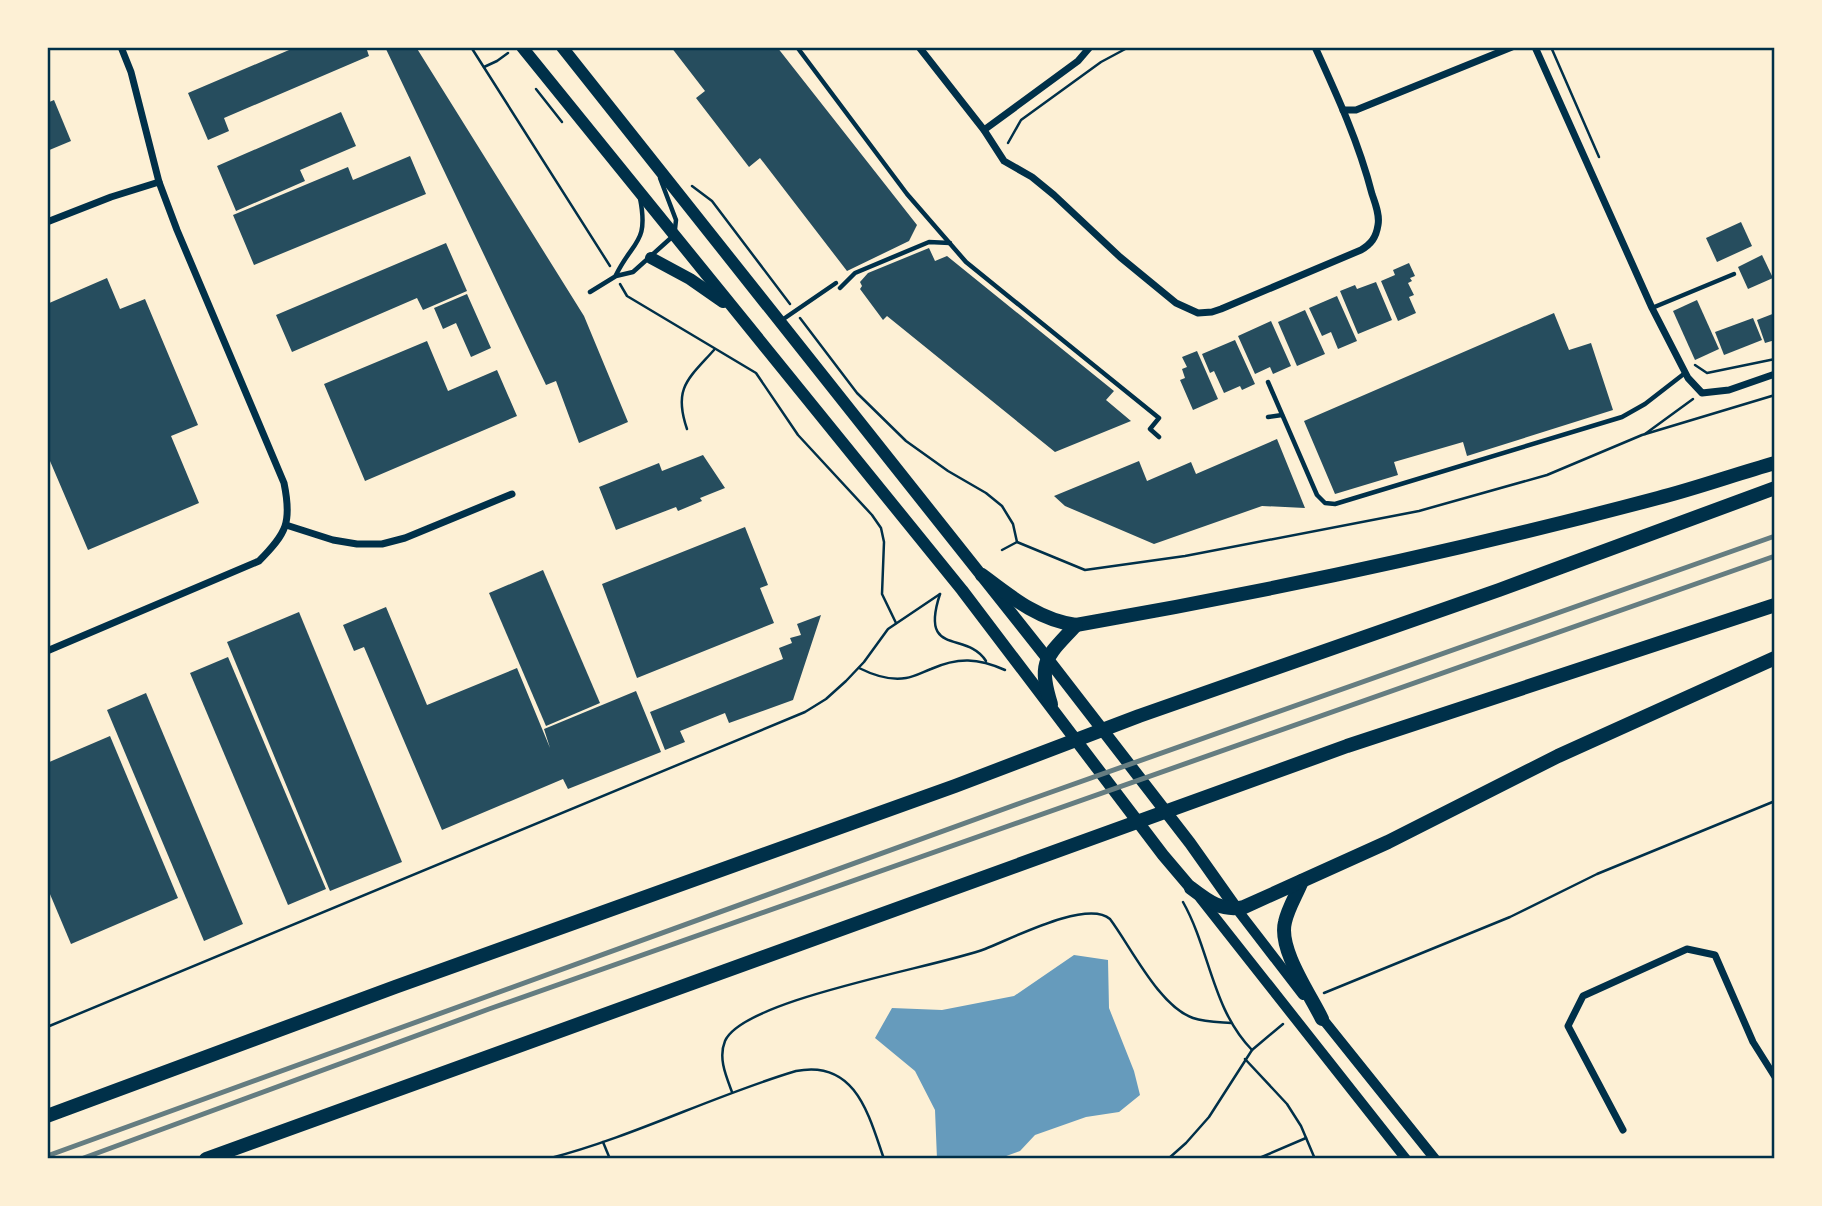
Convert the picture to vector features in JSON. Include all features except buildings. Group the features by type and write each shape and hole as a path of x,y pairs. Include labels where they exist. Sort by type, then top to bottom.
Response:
{"highway":[{"path":"982,575 1035,612 1054,621 1076,625 1218,600 1432,553 1659,498 1775,463"},
{"path":"47,1116 1152,712 1499,590 1775,488"},
{"path":"206,1159 1347,746 1775,605"},
{"path":"1055,710 1043,671 1047,658 1076,625"},
{"path":"1186,893 1215,906 1236,908 1388,842 1558,756 1775,658"},
{"path":"1302,881 1284,923 1283,937 1287,951 1322,1019"}],"main road":[{"path":"562,47 982,575 1190,843 1236,908 1322,1019 1435,1159"},
{"path":"517,49 638,192 954,579 1163,855 1186,893 1249,958 1406,1159"},
{"path":"651,258 690,279 737,313"}],"street":[{"path":"47,651 259,561 276,544 286,525 289,506 284,482 182,243 159,182 139,100 121,47"},
{"path":"919,47 984,130 1004,161 1032,177 1054,195 1163,293 1191,310 1208,313 1371,244 1379,224 1368,178 1343,110 1315,47"},
{"path":"984,130 1078,61 1090,47"},
{"path":"1343,110 1356,110 1512,47"},
{"path":"1535,47 1652,308 1686,372 1702,393 1729,390 1775,374"},
{"path":"47,222 159,182"},
{"path":"286,525 333,540 382,544 405,538 512,494"},
{"path":"1623,1130 1568,1026 1583,996 1687,949 1715,954 1753,1042 1775,1077"}],"lane":[{"path":"797,47 907,194 966,262 1159,418 1150,429 1159,437"},
{"path":"590,292 616,276 633,272 673,236 676,220 656,166"},
{"path":"616,276 623,260 633,251 644,226 638,192"},
{"path":"780,322 855,273 929,242 951,243"},
{"path":"1652,308 1734,274"},
{"path":"1268,382 1317,495 1325,503 1335,504 1622,417 1645,404 1686,372"},
{"path":"1268,417 1282,415"}],"path":[{"path":"1006,146 1021,120 1101,62 1129,47"},
{"path":"484,67 517,49"},
{"path":"687,429 680,409 683,389 715,348"},
{"path":"1686,359 1707,373 1775,359"},
{"path":"1642,436 1702,393"},
{"path":"1002,550 1017,542 1085,570 1185,556 1419,511 1547,475 1642,436 1775,395"},
{"path":"798,435 881,528 884,542 882,594 896,624"},
{"path":"47,1027 805,712 826,699 859,668 888,629 940,594 935,614 939,635 979,652 986,662 954,662 906,678 889,679 859,668"},
{"path":"1320,995 1510,917 1614,867 1775,801"},
{"path":"1186,893 1196,930 1231,1023 1252,1049"},
{"path":"732,1092 722,1062 725,1041 730,1032 756,1016 872,977 976,952 1040,926 1086,912 1105,915 1110,919 1160,991 1180,1011 1192,1017 1231,1023"},
{"path":"1168,1159 1209,1117 1252,1049 1285,1022"},
{"path":"1245,1059 1282,1097 1306,1137 1315,1159"},
{"path":"547,1159 603,1142 732,1092 802,1069 834,1074 852,1087 862,1100 884,1159"},
{"path":"1257,1159 1306,1137"},
{"path":"603,1142 610,1159"}],"water":[{"path":"1074,955 1108,960 1109,1008 1134,1071 1140,1095 1119,1112 1086,1117 1035,1135 1020,1151 998,1159 937,1159 935,1110 915,1071 875,1038 892,1008 942,1010 1014,996"}],"railway":[{"path":"47,1156 1026,801 1775,536"},
{"path":"81,1159 489,1009 1775,556"}]}
